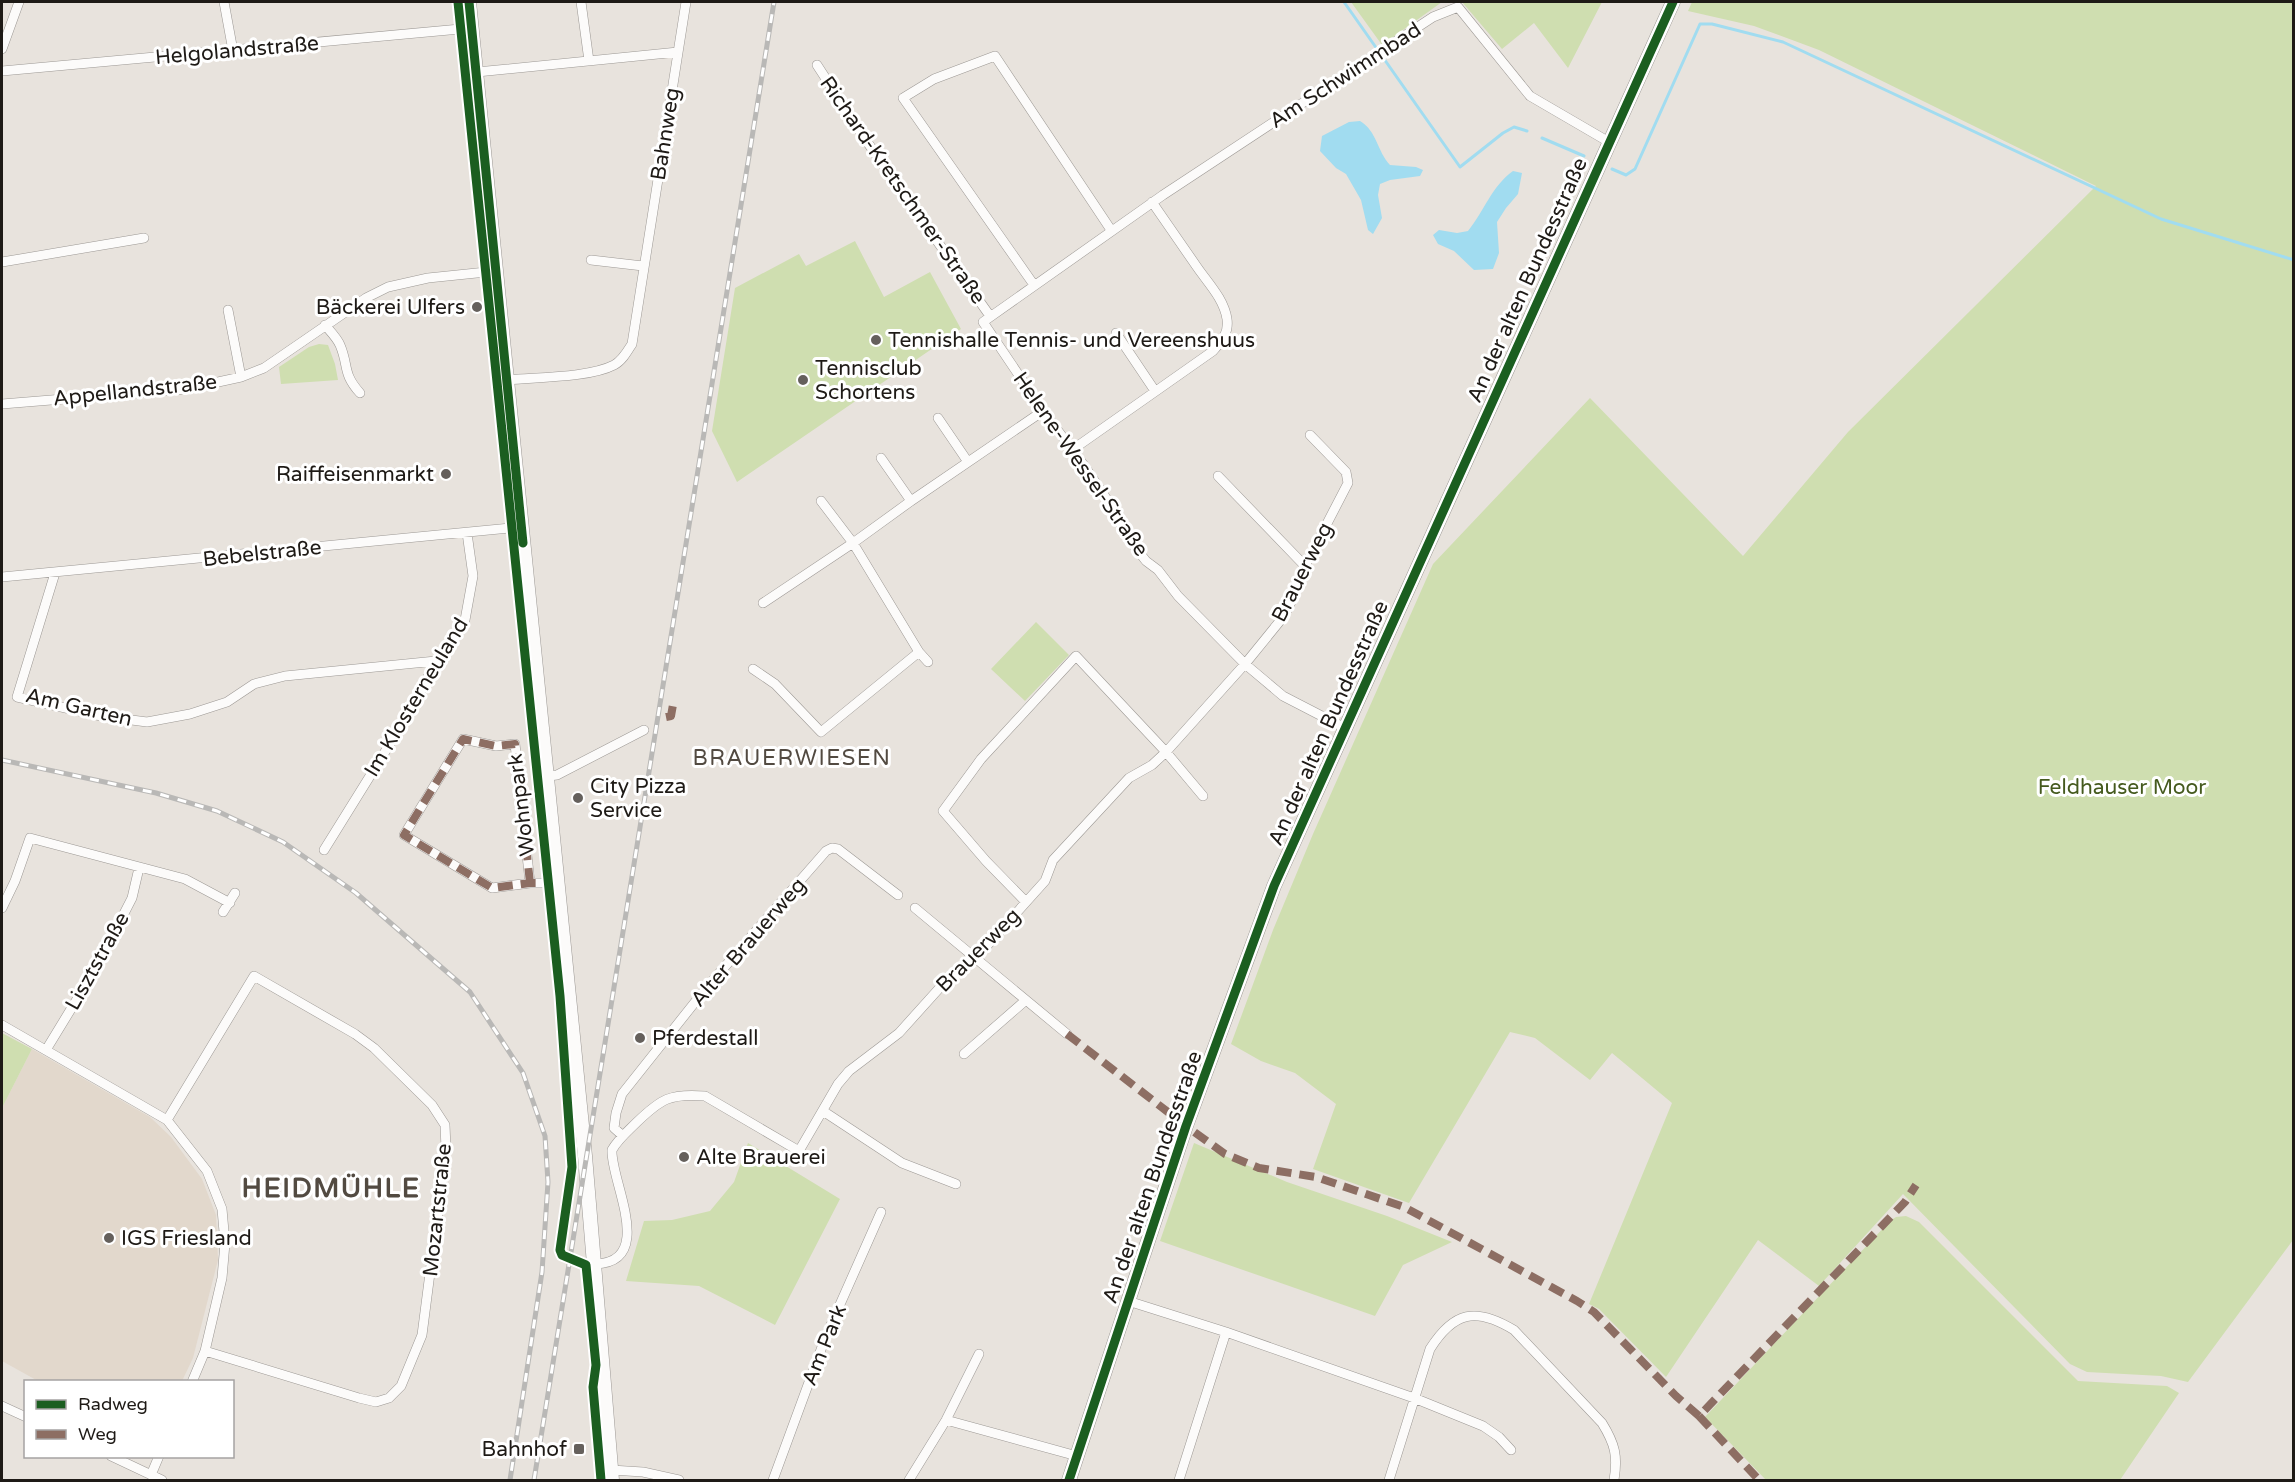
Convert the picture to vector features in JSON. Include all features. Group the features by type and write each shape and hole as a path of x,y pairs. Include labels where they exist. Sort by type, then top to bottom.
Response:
{"street":[{"path":"2,49 19,2"},
{"path":"224,2 233,51"},
{"path":"469,2 548,776 595,1264 612,1475 643,1472 679,1480"},
{"path":"581,2 589,61"},
{"name":"Bahnweg","path":"506,380 594,372 615,365 625,356 632,344 686,2"},
{"name":"An der alten Bundesstraße","path":"1069,1480 1186,1126 1274,886 1672,2"},
{"name":"Am Schwimmbad","path":"1152,202 1433,17 1458,7 1530,96 1608,142"},
{"name":"Helgolandstraße","path":"2,71 471,28"},
{"path":"477,72 678,52"},
{"path":"1034,285 903,98 934,79 995,56 1111,230"},
{"name":"Richard-Kretschmer-Straße","path":"817,64 865,139 990,316"},
{"path":"990,316 1152,202 1210,283 1224,306 1227,320 1223,340 1213,351 1072,450"},
{"path":"2,262 144,238"},
{"path":"591,260 644,266"},
{"name":"Appellandstraße","path":"2,404 186,388 241,377 264,369 325,325 366,298 388,287 428,278 496,271"},
{"path":"228,310 241,377"},
{"name":"Helene-Wessel-Straße","path":"990,316 983,322 1108,501 1131,542 1146,561 1158,570 1178,596 1245,664 1283,696 1345,728"},
{"path":"325,325 339,343 350,382 360,393"},
{"path":"1116,333 1155,391"},
{"path":"763,603 1043,411"},
{"path":"938,418 968,462"},
{"name":"Brauerweg","path":"595,1264 608,1263 615,1258 628,1236 624,1201 612,1150 659,1101 673,1096 705,1096 799,1151 838,1084 849,1071 898,1033 944,983 976,958 1045,881 1053,860 1129,778 1152,765 1167,752 1245,664 1284,616 1305,566 1348,483 1347,472 1310,435"},
{"path":"881,458 910,501"},
{"path":"1218,476 1305,566"},
{"path":"821,501 853,543 919,652 928,662"},
{"name":"Bebelstraße","path":"2,578 521,527"},
{"name":"Im Klosterneuland","path":"324,850 411,710 436,661 465,620 473,576 467,533"},
{"name":"Am Garten","path":"55,573 17,697 101,716 147,722 199,711 227,702 254,684 285,676 436,661"},
{"path":"753,669 775,684 821,732 919,652"},
{"path":"1026,902 986,861 943,811 981,759 1076,656 1167,752 1203,796"},
{"path":"548,776 557,775 644,730"},
{"name":"Wohnpark","path":"530,883 515,744 496,746 463,739 404,835 492,888 530,883 557,883"},
{"path":"2,908 15,881 30,838 185,879 230,903"},
{"name":"Alter Brauerweg","path":"623,1136 614,1128 622,1094 707,987 826,850 838,849 898,895"},
{"name":"Lisztstraße","path":"46,1050 101,958 132,898 139,868"},
{"path":"223,912 236,893"},
{"path":"915,908 1067,1034"},
{"name":"Mozartstraße","path":"167,1120 254,976 355,1034 374,1048 432,1105 445,1125 446,1149 422,1335 401,1386 390,1398 376,1402 359,1398 205,1351"},
{"path":"964,1054 1026,999"},
{"path":"2,1025 167,1120 207,1172 222,1209 225,1243 222,1278 205,1351 193,1380"},
{"path":"823,1111 902,1163 956,1184"},
{"name":"Am Park","path":"773,1480 826,1336 881,1212"},
{"path":"1128,1301 1226,1332 1414,1398 1484,1426 1511,1450"},
{"path":"1389,1480 1430,1349 1441,1332 1457,1320 1473,1315 1496,1319 1514,1330 1602,1423 1612,1441 1616,1457 1614,1480"},
{"path":"1179,1480 1226,1332"},
{"path":"909,1480 946,1420 979,1354"},
{"path":"2,1406 24,1416"},
{"path":"946,1420 1077,1456"},
{"path":"115,1458 162,1480"},
{"path":"151,1475 158,1458"}],"shaded area":[{"name":"IGS Friesland","path":"32,1049 150,1117 171,1137 202,1179 216,1215 218,1260 193,1358 182,1380 36,1380 2,1361 2,1108"}],"green space":[{"path":"1351,2 1442,2 1382,45"},
{"path":"1462,2 1602,2 1568,68 1534,23 1502,49"},
{"name":"Feldhauser Moor","path":"1692,2 2293,2 2293,1240 2188,1382 2161,1376 2087,1372 2070,1364 1903,1194 1819,1286 1758,1240 1666,1377 1599,1309 1589,1304 1672,1103 1612,1053 1590,1080 1535,1038 1510,1032 1409,1203 1313,1169 1336,1104 1295,1073 1261,1061 1231,1044 1273,930 1313,834 1433,564 1590,398 1743,556 1848,432 2096,186 1819,50 1754,26 1688,11"},
{"name":"Tennisclub Schortens","path":"855,241 884,297 930,272 961,329 737,482 712,431 735,288 799,254 806,266"},
{"path":"319,344 328,345 338,380 281,384 279,367 309,347"},
{"path":"1036,622 1069,655 1025,701 991,669"},
{"path":"2,1033 32,1049 2,1108"},
{"path":"748,1143 840,1199 775,1325 699,1286 626,1281 644,1221 672,1220 710,1211 734,1182"},
{"path":"1194,1143 1287,1182 1387,1216 1452,1242 1403,1265 1375,1316 1160,1241"},
{"path":"1906,1216 1919,1222 2078,1381 2167,1386 2179,1393 2120,1480 1766,1480 1705,1417 1890,1221 1896,1217"}],"water":[{"path":"1360,121 1370,130 1390,165 1416,167 1423,170 1420,176 1390,180 1380,184 1378,195 1382,218 1373,234 1368,230 1361,200 1346,174 1336,168 1320,151 1322,136 1349,122"},
{"path":"1513,171 1522,173 1518,194 1497,222 1499,253 1493,269 1474,270 1454,251 1438,244 1433,235 1439,230 1457,233 1468,231 1499,184"}],"waterway":[{"path":"1344,2 1460,167 1514,127 1527,131"},
{"path":"1612,169 1626,175 1635,169 1700,24 1712,24 1783,42 2161,219 2294,260"},
{"path":"1542,138 1584,156"}],"railway":[{"path":"534,1480 774,2"},
{"path":"2,760 156,793 217,811 283,842 356,893 470,992 523,1073 545,1136 548,1182 542,1272 510,1480"}],"marked path":[{"path":"666,717 671,716 674,699"},
{"path":"530,883 515,744 496,746 463,739 404,835 492,888 530,883 554,883"},
{"path":"1067,1034 1225,1154 1259,1168 1316,1177 1404,1207 1577,1301 1594,1312 1676,1396 1699,1416 1905,1202 1916,1185"},
{"path":"1699,1416 1759,1480"}],"cycle path":[{"path":"458,2 560,996 572,1167 560,1250 562,1255 586,1265 596,1365 593,1387 601,1480"},
{"path":"469,2 523,543"},
{"path":"1069,1480 1186,1126 1274,886 1673,2"}],"place":[{"name":"Bäckerei Ulfers","path":"477,307"},
{"name":"Tennishalle Tennis- und Vereenshuus","path":"876,340"},
{"name":"Tennisclub Schortens","path":"803,380"},
{"name":"Raiffeisenmarkt","path":"446,474"},
{"name":"City Pizza Service","path":"578,798"},
{"name":"Pferdestall","path":"640,1038"},
{"name":"Alte Brauerei","path":"684,1157"},
{"name":"IGS Friesland","path":"109,1238"},
{"name":"Bahnhof","path":"579,1449"}],"district":[{"name":"BRAUERWIESEN","path":"792,757"},
{"name":"HEIDMÜHLE","path":"331,1188"}]}
